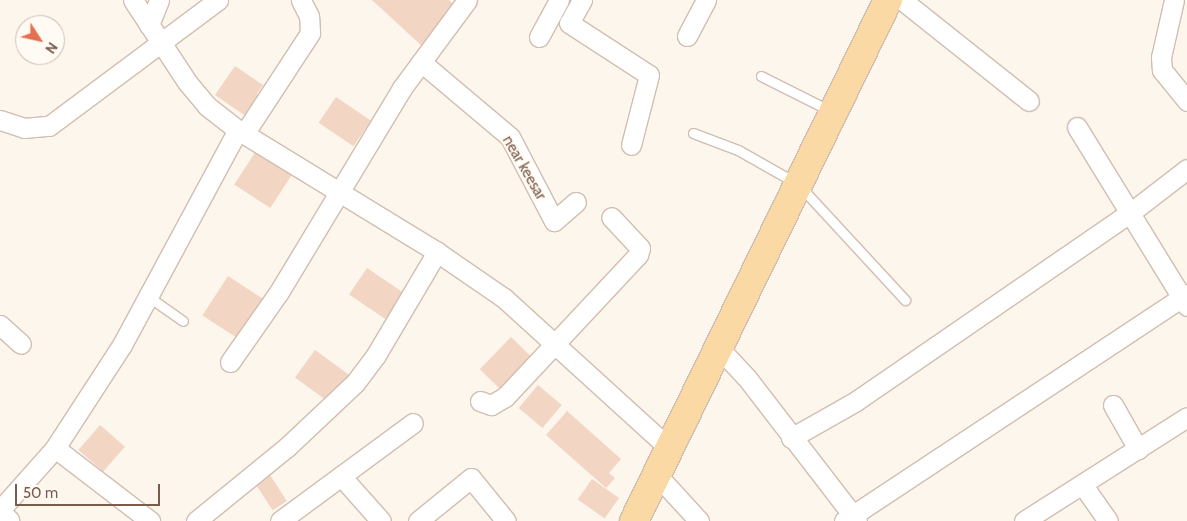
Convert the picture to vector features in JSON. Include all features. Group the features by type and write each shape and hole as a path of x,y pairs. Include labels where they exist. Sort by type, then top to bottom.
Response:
{"main road":[{"path":"634,521 888,0"}],"street":[{"path":"133,0 207,106 241,132 437,252 504,298 669,448"},
{"path":"149,25 159,0"},
{"path":"0,120 24,128 49,126 218,0"},
{"path":"8,521 0,512 55,448 122,345 146,295 202,202 241,132 310,33 309,16 301,0"},
{"path":"230,362 279,292 338,192 421,62 467,0"},
{"path":"539,37 558,0"},
{"path":"582,0 569,22 649,75 631,145"},
{"path":"687,36 706,0"},
{"path":"902,0 1029,101"},
{"path":"1174,0 1161,57 1162,70 1187,101"},
{"name":"near keesar","path":"421,62 510,137 554,221 576,202"},
{"path":"718,347 747,378 852,519 1185,299 1077,127"},
{"path":"791,438 856,401 1130,213 1187,169"},
{"path":"480,401 491,405 505,397 554,343 570,330 638,255 640,248 612,217"},
{"path":"196,521 287,447 355,383 376,355 437,252"},
{"path":"0,325 21,344"},
{"path":"1113,404 1138,449"},
{"path":"1024,521 1187,417"},
{"path":"280,521 413,423"},
{"path":"55,448 150,521"},
{"path":"656,474 700,521"},
{"path":"341,476 381,521"},
{"path":"418,521 471,478 506,521"},
{"path":"1082,484 1108,521"}],"lane":[{"path":"761,76 833,112"},
{"path":"693,133 738,150 798,184 905,300"},
{"path":"146,295 183,321"}],"building":[{"path":"372,0 449,0 458,9 423,47"},
{"path":"235,66 263,85 257,94 262,97 247,117 215,95"},
{"path":"336,97 371,120 353,146 319,123"},
{"path":"256,151 292,174 270,208 234,185"},
{"path":"367,268 404,293 386,320 349,295"},
{"path":"228,276 263,299 238,338 202,315"},
{"path":"511,337 532,357 501,390 480,369"},
{"path":"315,350 353,378 333,405 295,378"},
{"path":"538,385 562,405 542,428 519,408"},
{"path":"567,411 621,459 609,473 615,478 606,488 546,435"},
{"path":"100,425 125,447 103,472 78,450"},
{"path":"270,475 287,501 273,510 256,484"},
{"path":"592,479 619,498 605,518 578,499"}]}
